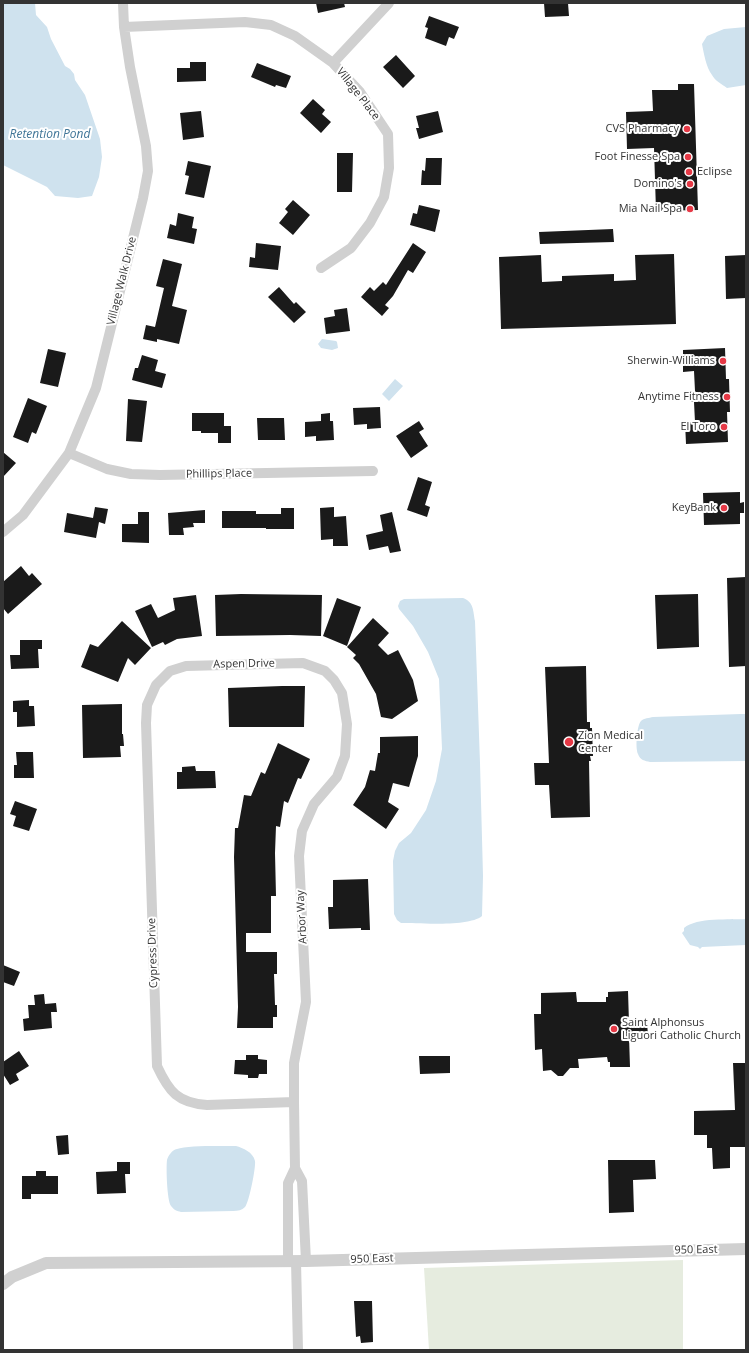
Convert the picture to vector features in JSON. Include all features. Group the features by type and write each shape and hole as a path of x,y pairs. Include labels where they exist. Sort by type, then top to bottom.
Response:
{"street":[{"name":"Village Walk Drive","path":"3,532 23,515 69,453 96,388 143,198 148,171 146,146 130,67 124,27 123,3"},
{"path":"333,63 389,3"},
{"name":"Village Place","path":"124,27 245,22 271,25 296,36 333,63 360,92 388,134 389,168 384,197 370,223 351,248 321,268"},
{"name":"Phillips Place","path":"69,453 107,469 131,474 168,475 373,471"},
{"name":"Aspen Drive","path":"156,686 170,671 186,666 303,663 325,671 334,680"},
{"name":"Arbor Way","path":"297,1261 302,1181 296,1168 294,1063 306,1002 299,856 302,831 314,804 337,777 345,756 347,724 342,693 334,680"},
{"name":"Cypress Drive","path":"156,686 147,705 146,723 157,1066 166,1085 180,1098 193,1104 207,1105 294,1102"},
{"name":"Arbor Way","path":"296,1168 288,1183 297,1261"},
{"name":"950 East","path":"3,1284 12,1277 46,1263 297,1261 746,1249"},
{"path":"297,1261 298,1350"}],"shaded area":[{"path":"683,1260 683,1350 429,1350 424,1268"}],"water":[{"name":"Retention Pond","path":"3,3 35,3 36,15 47,27 51,39 65,66 74,74 75,80 85,95 100,139 102,157 99,177 92,196 78,198 55,196 47,187 3,165"},
{"path":"746,27 746,85 727,88 715,79 710,72 702,44 707,36 724,29"},
{"path":"322,339 336,341 338,348 332,350 321,348 318,344"},
{"path":"395,379 403,386 389,401 382,394"},
{"path":"463,598 471,604 475,621 483,876 482,916 466,922 455,923 401,923 397,920 394,914 393,861 395,851 399,843 411,833 426,810 436,781 442,749 439,679 428,652 413,626 398,606 400,601 404,599"},
{"path":"746,714 746,761 650,762 641,759 638,754 638,732 640,723 644,719 653,717"},
{"path":"746,919 746,945 702,947 700,949 690,945 682,933 684,928 697,922"},
{"path":"236,1146 245,1149 252,1155 255,1161 252,1185 245,1207 241,1210 235,1211 181,1212 171,1206 167,1184 167,1160 172,1152 177,1149 189,1147"}],"building":[{"path":"316,3 344,3 345,7 318,13"},
{"path":"544,3 568,3 569,16 545,17"},
{"path":"429,16 459,27 454,39 449,37 446,46 425,38 428,28 425,27"},
{"path":"396,55 415,76 403,88 383,67"},
{"path":"190,62 206,62 206,81 177,82 177,68 190,68"},
{"path":"257,63 291,76 286,88 276,85 275,87 251,77"},
{"path":"678,84 694,84 698,210 656,211 654,148 627,149 626,112 653,111 652,90 678,90"},
{"path":"313,99 325,110 322,114 331,122 321,133 300,113"},
{"path":"201,111 204,137 183,140 180,113"},
{"path":"438,111 443,132 419,139 416,128 419,128 416,116"},
{"path":"337,153 353,153 352,192 337,192"},
{"path":"426,158 442,158 441,185 421,185 422,170 425,171"},
{"path":"188,161 211,166 204,198 185,194 189,176 185,175"},
{"path":"293,200 310,215 293,235 279,223 288,212 285,209"},
{"path":"419,205 440,210 435,232 410,225 413,213 417,214"},
{"path":"178,213 194,217 192,228 197,229 194,244 167,238 170,224 176,226"},
{"path":"613,229 614,242 540,244 539,232"},
{"path":"256,243 281,246 278,270 249,267 250,257 255,258"},
{"path":"413,243 426,252 413,273 408,270 393,296 385,305 389,308 382,316 361,297 370,287 374,291 383,282 386,285"},
{"path":"674,254 676,324 501,329 499,257 541,255 542,282 562,281 562,276 614,274 614,281 636,280 635,255"},
{"path":"746,255 746,298 726,299 725,256"},
{"path":"163,259 182,264 172,306 187,310 179,344 157,339 157,342 143,339 146,325 155,327 164,288 156,286"},
{"path":"279,287 294,304 296,302 306,312 294,323 268,297"},
{"path":"347,308 350,331 326,334 324,318 335,316 334,310"},
{"path":"725,348 726,379 729,379 730,412 727,412 728,442 686,444 685,422 695,422 694,402 690,402 690,391 695,391 694,371 683,372 683,350"},
{"path":"48,349 66,353 58,387 40,383"},
{"path":"142,355 158,360 155,371 166,374 162,388 132,380 135,368 138,368"},
{"path":"28,398 47,406 36,434 32,432 28,443 13,437"},
{"path":"128,399 147,401 142,442 126,441"},
{"path":"380,407 381,428 367,429 367,424 354,425 353,408"},
{"path":"192,413 224,413 224,426 231,426 231,443 218,443 218,433 201,433 201,431 192,431"},
{"path":"330,413 330,421 333,421 334,440 316,441 316,436 305,437 305,422 321,421 321,414"},
{"path":"257,418 284,418 285,440 258,440"},
{"path":"419,421 424,429 419,432 428,446 411,458 396,436"},
{"path":"3,452 16,463 3,477"},
{"path":"418,477 432,482 425,505 430,507 427,517 407,510"},
{"name":"KeyBank","path":"740,492 740,503 744,502 744,513 740,513 740,524 704,525 703,493"},
{"path":"95,507 108,509 105,524 99,522 96,538 64,532 67,513 93,518"},
{"path":"334,507 334,517 346,516 348,546 333,546 333,539 321,540 320,508"},
{"path":"281,508 294,508 294,529 222,528 222,511 256,511 256,514 281,514"},
{"path":"205,510 205,523 193,523 194,527 183,528 184,535 169,535 168,513"},
{"path":"138,512 149,512 149,543 122,542 122,524 138,524"},
{"path":"392,512 401,551 390,553 388,546 369,550 366,535 383,531 380,515"},
{"path":"21,566 29,576 32,573 42,584 8,614 3,608 3,582"},
{"path":"746,577 746,666 729,667 727,578"},
{"path":"698,594 699,647 657,649 655,595"},
{"path":"196,595 202,636 177,639 165,645 163,642 152,647 135,611 151,604 158,618 175,610 173,598"},
{"path":"215,595 322,595 321,636 216,636"},
{"path":"337,598 361,607 347,646 323,636"},
{"path":"373,618 389,633 378,645 388,655 398,650 413,680 418,701 392,719 381,717 376,694 359,664 353,658 356,655 347,647"},
{"path":"122,621 151,648 135,665 128,658 118,682 81,667 90,644 98,647"},
{"path":"20,640 42,640 42,649 38,649 39,668 11,669 10,655 20,655"},
{"path":"586,666 587,722 590,722 590,728 592,728 593,756 590,756 591,761 589,761 590,817 551,818 549,785 535,785 534,763 549,763 545,667"},
{"path":"305,686 304,727 229,727 228,688"},
{"path":"29,700 29,706 34,706 35,726 17,727 17,712 13,712 13,701"},
{"path":"122,704 122,734 124,746 120,746 121,757 83,758 82,705"},
{"path":"418,736 418,756 409,787 393,783 388,802 399,809 386,829 353,805 365,787 370,770 375,771 378,753 380,753 380,737"},
{"path":"278,743 310,759 301,779 298,778 288,803 284,801 280,827 276,826 276,896 271,896 271,933 246,933 246,952 277,952 277,974 274,974 277,1017 273,1017 273,1028 237,1028 238,1007 234,857 235,828 238,828 244,795 251,796 261,772 265,774"},
{"path":"16,752 33,752 34,778 14,778 14,765 17,765"},
{"path":"195,766 196,771 215,771 216,788 177,789 177,772 182,772 182,767"},
{"path":"15,801 37,809 29,831 13,826 16,816 10,814"},
{"path":"368,879 370,930 361,930 361,928 329,929 328,907 333,907 333,880"},
{"path":"3,965 20,972 14,986 3,982"},
{"path":"628,991 629,1023 647,1023 648,1035 629,1036 630,1067 610,1067 610,1062 608,1062 607,1057 578,1059 579,1068 570,1068 563,1076 558,1076 551,1070 543,1071 542,1049 535,1050 534,1014 541,1014 541,993 576,992 577,1002 606,1002 608,992"},
{"path":"44,994 45,1004 56,1003 57,1012 51,1012 52,1028 24,1031 23,1019 29,1018 28,1005 35,1005 34,995"},
{"path":"19,1051 29,1066 16,1074 19,1080 10,1085 3,1074 3,1062"},
{"path":"246,1055 258,1055 258,1059 267,1060 267,1074 259,1074 258,1078 248,1078 248,1075 234,1074 235,1060 246,1060"},
{"path":"419,1056 450,1056 450,1073 420,1074"},
{"path":"733,1063 746,1063 746,1147 730,1147 730,1168 713,1169 712,1148 707,1148 707,1135 694,1135 694,1111 735,1110"},
{"path":"68,1135 69,1154 58,1155 56,1136"},
{"path":"608,1160 655,1160 656,1179 633,1180 634,1212 609,1213"},
{"path":"117,1162 130,1162 130,1174 125,1174 126,1193 97,1194 96,1172 117,1171"},
{"path":"36,1171 46,1171 46,1176 58,1176 58,1194 31,1194 31,1199 22,1199 22,1176 36,1176"},
{"path":"354,1301 372,1301 373,1342 361,1343 360,1336 356,1337"}],"place":[{"name":"CVS Pharmacy","path":"687,129"},
{"name":"Foot Finesse Spa","path":"688,157"},
{"name":"Eclipse","path":"689,172"},
{"name":"Domino's","path":"690,184"},
{"name":"Mia Nail Spa","path":"690,209"},
{"name":"Sherwin-Williams","path":"723,361"},
{"name":"Anytime Fitness","path":"727,397"},
{"name":"El Toro","path":"724,427"},
{"name":"KeyBank","path":"724,508"},
{"name":"Zion Medical Center","path":"569,742"},
{"name":"Saint Alphonsus Liguori Catholic Church","path":"614,1029"}]}
